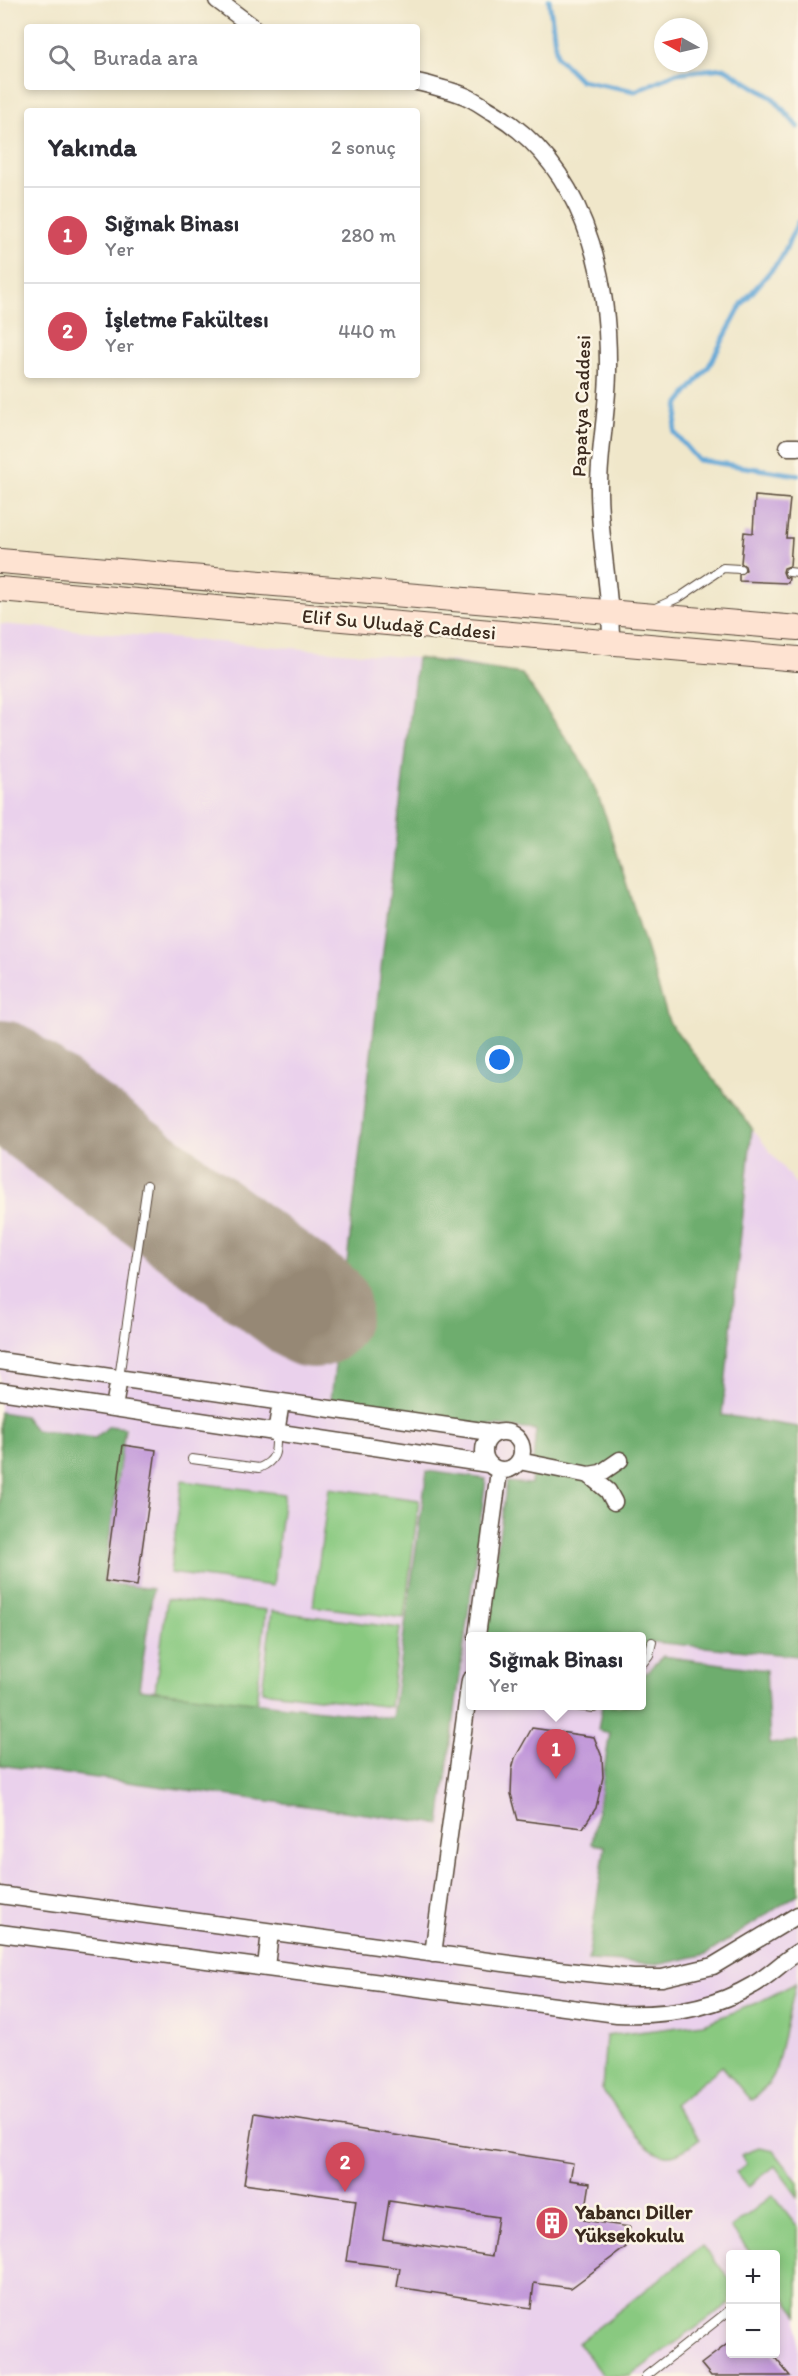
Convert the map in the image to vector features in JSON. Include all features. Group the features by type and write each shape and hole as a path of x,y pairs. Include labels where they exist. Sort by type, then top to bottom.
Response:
{"main road":[{"name":"Elif Su Uludağ Caddesi","path":"0,561 798,628"},
{"name":"Elif Su Uludağ Caddesi","path":"0,590 798,659"}],"street":[{"path":"217,0 249,24"},
{"name":"Papatya Caddesi","path":"420,83 466,97 529,138 571,194 586,222 597,259 604,307 608,368 599,481 599,511 611,612 611,642"},
{"path":"0,1361 496,1433 508,1432 518,1439 522,1452 519,1461 512,1468 494,1467 0,1391"},
{"path":"114,1408 119,1378"},
{"path":"276,1432 281,1402"},
{"path":"494,1467 485,1459 484,1447 486,1441 496,1433"},
{"path":"519,1461 588,1474 601,1473 620,1460"},
{"path":"477,1632 494,1467"},
{"path":"588,1474 608,1491 614,1502"},
{"path":"433,1954 467,1710"},
{"path":"0,1895 599,1975 662,1978 713,1966 798,1914"},
{"path":"266,1967 270,1932"},
{"path":"0,1933 617,2013 650,2015 716,2003 754,1985 798,1952"}],"lane":[{"path":"638,614 680,597 723,568 740,569"},
{"path":"119,1378 147,1185"},
{"path":"192,1459 259,1468 269,1464 276,1453 276,1432"},
{"path":"646,1659 652,1642"},
{"path":"646,2376 726,2313"}],"shaded area":[{"path":"0,624 451,661 522,674 587,769 606,817 669,1022 798,1185 798,2376 0,2376"}],"green space":[{"path":"417,658 522,674 587,769 606,817 669,1022 752,1128 722,1415 798,1427 798,1656 652,1642 646,1652 646,1632 485,1632 507,1482 531,1484 536,1430 330,1409"},
{"path":"0,1412 24,1416 35,1430 95,1438 109,1426 125,1428 103,1583 153,1589 139,1689 392,1718 427,1471 486,1479 440,1824 0,1765"},
{"path":"182,1481 284,1494 273,1586 170,1573"},
{"path":"329,1488 419,1500 404,1618 313,1606"},
{"path":"167,1599 266,1610 256,1705 155,1691"},
{"path":"272,1611 400,1628 390,1707 262,1691"},
{"path":"663,1656 766,1670 770,1744 798,1741 798,1894 707,1954 662,1964 588,1960 605,1846 592,1844 610,1733 598,1730 601,1710 646,1710 646,1672"},
{"path":"796,1983 775,2073 768,2085 751,2101 722,2066 674,2105 700,2139 682,2151 671,2155 661,2154 651,2149 632,2130 602,2089 606,2036 703,2024 757,2003"},
{"path":"759,2148 774,2151 798,2182 798,2197 775,2166 748,2187 736,2172 746,2164 741,2155"},
{"path":"773,2195 798,2227 798,2315 780,2291 780,2250 748,2250 731,2228"},
{"path":"702,2246 726,2274 726,2306 630,2376 604,2376 578,2343"}],"building":[{"path":"755,496 790,499 786,538 792,538 790,566 784,568 783,572 785,577 789,578 788,583 739,581 739,575 746,570 741,563 744,532 753,533"},
{"path":"123,1445 156,1450 137,1586 105,1581"},
{"path":"532,1728 594,1737 602,1757 603,1777 596,1808 583,1828 518,1820 511,1794 512,1769 515,1758"},
{"name":"Yabancı Diller Yüksekokulu","path":"255,2113 573,2163 570,2180 590,2183 584,2220 630,2227 626,2247 571,2288 534,2283 531,2308 397,2287 400,2268 347,2261 356,2200 244,2184","holes":["389,2201 498,2217 492,2256 383,2239"]},
{"path":"726,2345 726,2358 775,2358 790,2376 711,2376 701,2364"}],"waterway":[{"path":"549,0 557,57 580,80 635,91 677,73 724,68 773,98 798,127"},
{"path":"798,222 781,259 742,304 709,366 679,403 674,432 698,460 798,475"}],"runway":[{"path":"0,1078 313,1310"}],"place":[{"name":"Sığınak Binası","path":"556,1779"},
{"name":"İşletme Fakültesı","path":"345,2192"},
{"name":"Yabancı Diller Yüksekokulu","path":"552,2223"}]}
